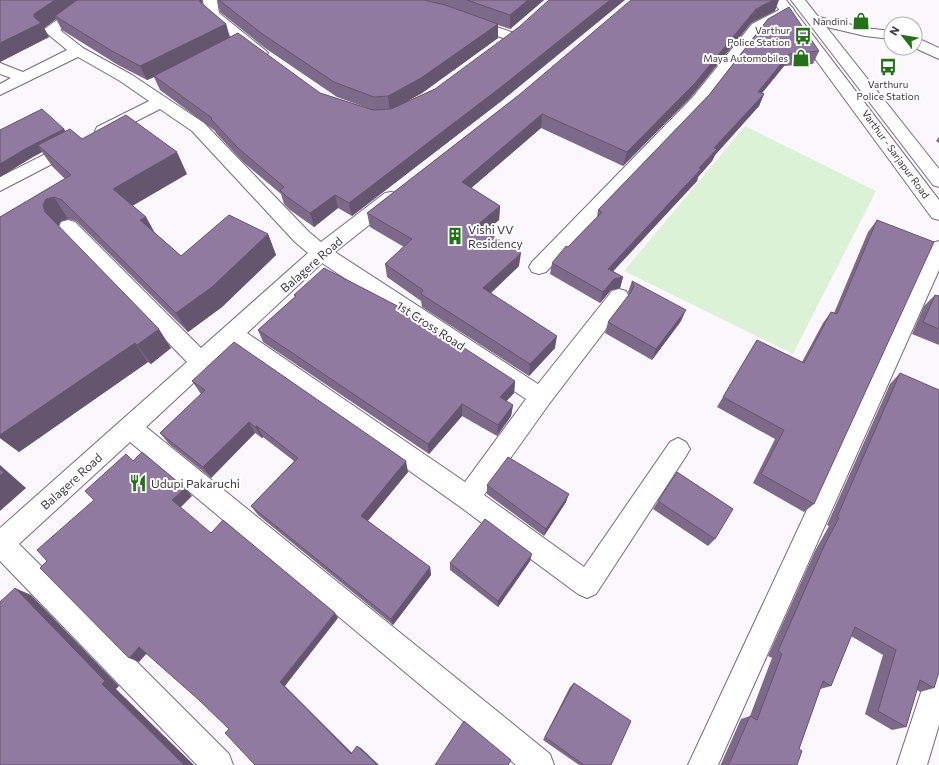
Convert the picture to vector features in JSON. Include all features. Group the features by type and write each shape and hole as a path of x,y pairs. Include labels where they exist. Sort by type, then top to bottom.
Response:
{"street":[{"name":"1st Cross Road","path":"94,0 50,30 78,50 126,78 151,87 160,102 198,127 302,237 321,253 542,398"},
{"path":"210,0 212,15 272,61"},
{"path":"539,267 698,102 757,27 788,3"},
{"name":"Varthur - Sarjapur Road","path":"788,3 815,20 939,181"},
{"name":"Varthur - Sarjapur Road","path":"788,3 939,213"},
{"path":"457,18 518,32 499,46"},
{"path":"815,20 865,32 883,34"},
{"path":"229,47 243,40"},
{"path":"923,46 939,54"},
{"path":"0,90 78,50"},
{"path":"0,68 23,78"},
{"path":"0,185 38,163 160,102"},
{"name":"Balagere Road","path":"1,544 233,335 321,253 401,191"},
{"path":"68,227 202,363"},
{"path":"703,765 939,248"},
{"path":"468,498 619,297"},
{"path":"233,335 468,498 587,585 678,449"},
{"path":"130,428 539,765"},
{"path":"1,544 218,765"},
{"path":"912,765 939,678"}],"green space":[{"path":"745,126 876,191 793,354 624,271"}],"building":[{"path":"0,0 55,0 34,14 34,17 41,23 0,43"},
{"path":"77,0 199,0 226,24 140,66 112,51 55,16"},
{"path":"219,0 424,0 445,5 498,24 421,78 388,96 374,97 334,82 261,33"},
{"path":"467,0 528,0 510,15"},
{"path":"549,0 610,0 505,84 349,203 335,195 310,213 286,196 280,190 284,187 238,148 211,119 212,118 154,76 238,33 320,93 373,110 391,109 435,89 519,27"},
{"path":"631,0 773,0 756,9 695,83 627,152 542,114 462,182 500,206 476,226 521,253 483,288 557,336 530,364 421,294 423,290 385,264 412,239 367,213 519,95"},
{"path":"789,7 819,51 789,54 758,92 764,94 714,148 717,149 699,168 701,169 608,269 623,277 614,279 603,292 552,263 566,246 568,247 602,212 598,210 709,95 768,19"},
{"path":"42,109 64,129 0,164 0,130"},
{"path":"126,115 177,152 113,189 146,217 140,220 181,256 229,215 268,234 212,287 176,313 62,200 54,197 46,199 43,205 45,212 159,329 137,345 135,343 0,435 0,217 71,175 38,145 70,129 82,139"},
{"path":"877,220 934,242 814,504 761,474 784,430 723,397 757,340 804,363 831,312 837,314"},
{"path":"324,268 409,312 515,381 500,397 513,405 498,425 462,404 428,444 258,330 296,296 294,295"},
{"path":"632,281 686,310 656,349 608,322 631,292 634,286"},
{"path":"935,295 939,296 939,329 923,322"},
{"path":"234,342 406,461 361,516 430,567 391,619 251,506 298,458 257,426 255,427 249,422 203,467 160,433 205,390 192,381"},
{"path":"900,373 939,390 939,672 934,688 920,680 906,727 878,711 896,650 855,627 831,686 823,681 799,749 802,751 797,765 727,765 730,762 750,716 757,720 782,654 778,651 825,544 839,518 837,517"},
{"path":"142,452 185,488 172,500 211,533 223,520 335,613 280,682 351,754 357,746 377,765 255,765 225,733 229,729 199,700 139,647 129,658 40,568 47,561 37,550 94,500 85,491 126,454 133,461"},
{"path":"508,457 569,494 546,529 487,485"},
{"path":"0,469 4,472 0,476"},
{"path":"677,472 733,509 715,539 658,501"},
{"path":"485,519 532,554 498,601 450,563"},
{"path":"15,588 105,681 102,684 184,765 0,765 0,602"},
{"path":"574,683 631,721 611,765 584,765 545,737"},
{"path":"464,721 511,760 508,765 435,765"}],"place":[{"name":"Nandini","path":"861,21"},
{"name":"Varthur Police Station","path":"803,36"},
{"name":"Maya Automobiles","path":"801,58"},
{"name":"Varthuru Police Station","path":"888,67"},
{"name":"Vishi VV Residency","path":"455,236"},
{"name":"Udupi Pakaruchi","path":"138,483"}]}
